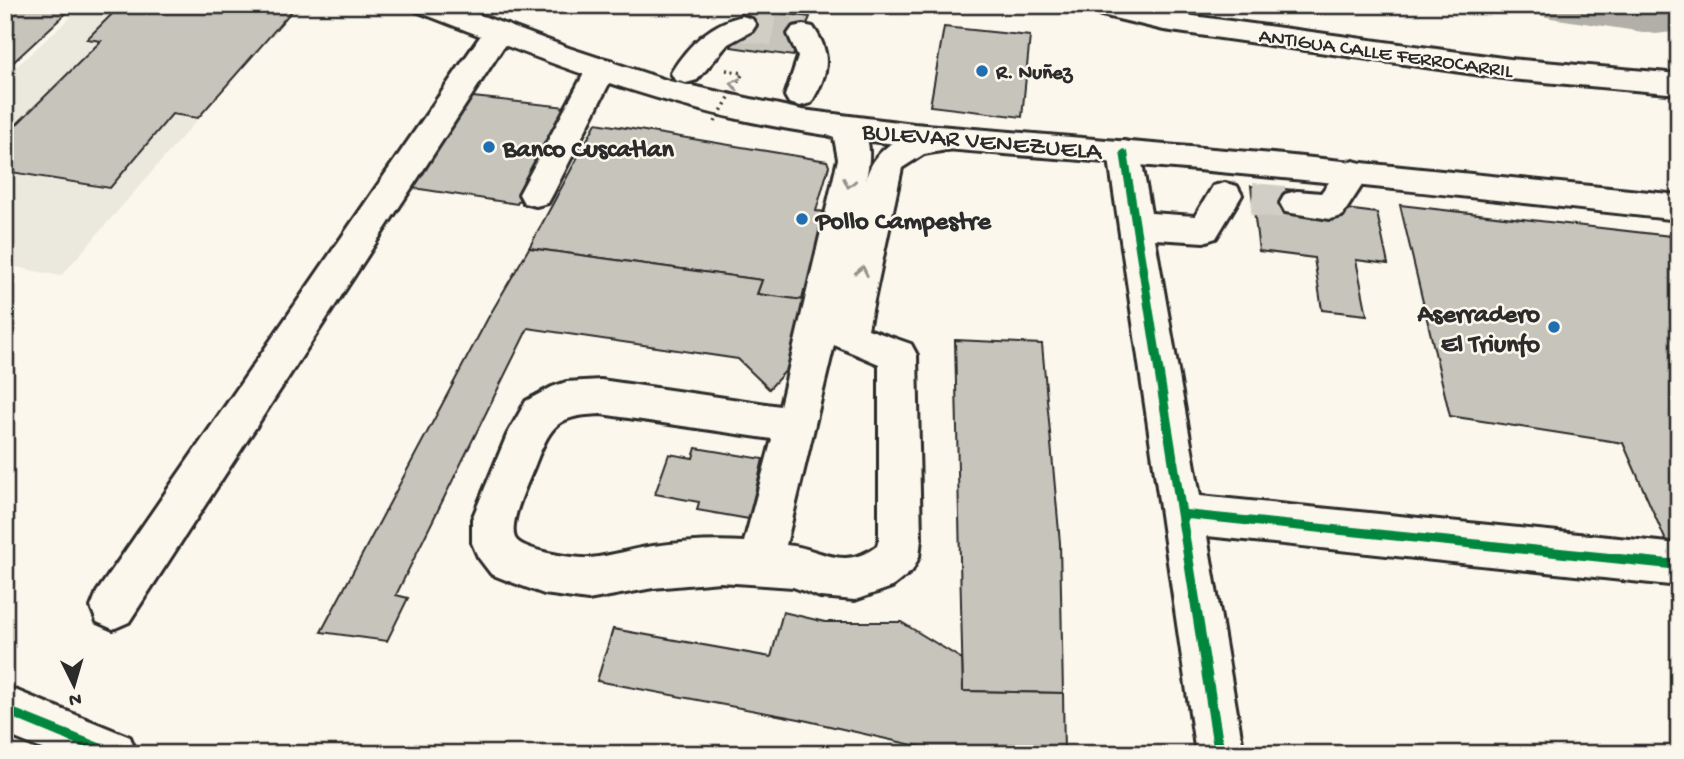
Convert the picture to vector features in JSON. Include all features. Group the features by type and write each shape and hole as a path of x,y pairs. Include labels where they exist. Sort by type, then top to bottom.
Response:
{"main road":[{"name":"BULEVAR VENEZUELA","path":"426,5 621,77 694,98 835,125 953,139 1354,173 1679,208"},
{"name":"BULEVAR VENEZUELA","path":"466,5 626,57 686,73 800,96 906,112 1468,168 1679,192"},
{"name":"ANTIGUA CALLE FERROCARRIL","path":"1095,5 1510,69 1679,84"},
{"path":"1211,5 1371,27"},
{"path":"686,73 722,33 743,25"},
{"path":"113,607 498,32"},
{"path":"800,96 815,54 813,45 803,34"},
{"path":"536,194 602,68"},
{"path":"760,564 812,359 854,159 849,132 835,125"},
{"path":"795,425 601,397 566,399 540,414 534,424 493,519 493,543 506,560 544,573 588,579 653,567 720,561 793,566 820,576 855,579 877,572 897,557 900,539 898,355 848,337 886,164 895,153 908,147 953,139"},
{"path":"1124,152 1220,754"},
{"path":"1136,225 1204,229 1239,197 1208,159"},
{"path":"1297,203 1330,207 1354,173"},
{"path":"1183,514 1679,565"},
{"path":"5,710 113,754"}],"path":[{"path":"715,122 743,73"}],"shaded area":[{"path":"84,5 297,5 61,276 5,265 5,77"}],"building":[{"path":"5,5 75,5 5,70"},
{"path":"121,5 297,5 198,118 172,114 110,188 5,171 5,136 101,41 87,39"},
{"path":"540,5 585,5 579,12 536,11"},
{"path":"751,9 810,17 793,56 731,47"},
{"name":"R. Nuñez","path":"944,27 1030,36 1022,117 930,106"},
{"name":"Banco Cuscatlan","path":"463,96 567,107 517,204 407,187"},
{"path":"596,123 827,161 829,166 816,211 829,212 819,236 830,238 815,291 804,290 802,300 757,294 762,280 529,248"},
{"path":"1251,186 1295,190 1298,208 1345,215 1345,209 1377,213 1388,264 1356,260 1367,315 1322,310 1314,258 1259,251"},
{"name":"Aserradero El Triunfo","path":"1400,205 1679,237 1679,549 1669,548 1623,443 1450,416"},
{"path":"529,248 762,280 757,294 804,300 790,366 769,389 738,359 528,328 396,595 408,598 387,641 321,632 488,318"},
{"path":"955,340 1042,344 1060,543 1063,693 963,691"},
{"path":"696,448 763,459 749,519 697,510 699,502 655,494 669,454 693,458"},
{"path":"783,612 825,622 901,622 962,659 963,691 1063,693 1064,754 952,754 799,719 597,681 613,629 771,657"}],"waterway":[{"path":"1551,5 1656,21 1679,18"}],"tunnel":[{"path":"742,25 803,34"},
{"path":"1252,199 1297,203"}],"cycle path":[{"path":"1124,152 1220,754"},
{"path":"1183,514 1679,565"},
{"path":"5,710 113,754"}],"place":[{"name":"R. Nuñez","path":"982,71"},
{"name":"Banco Cuscatlan","path":"489,147"},
{"name":"Pollo Campestre","path":"802,219"},
{"name":"Aserradero El Triunfo","path":"1554,327"}]}
